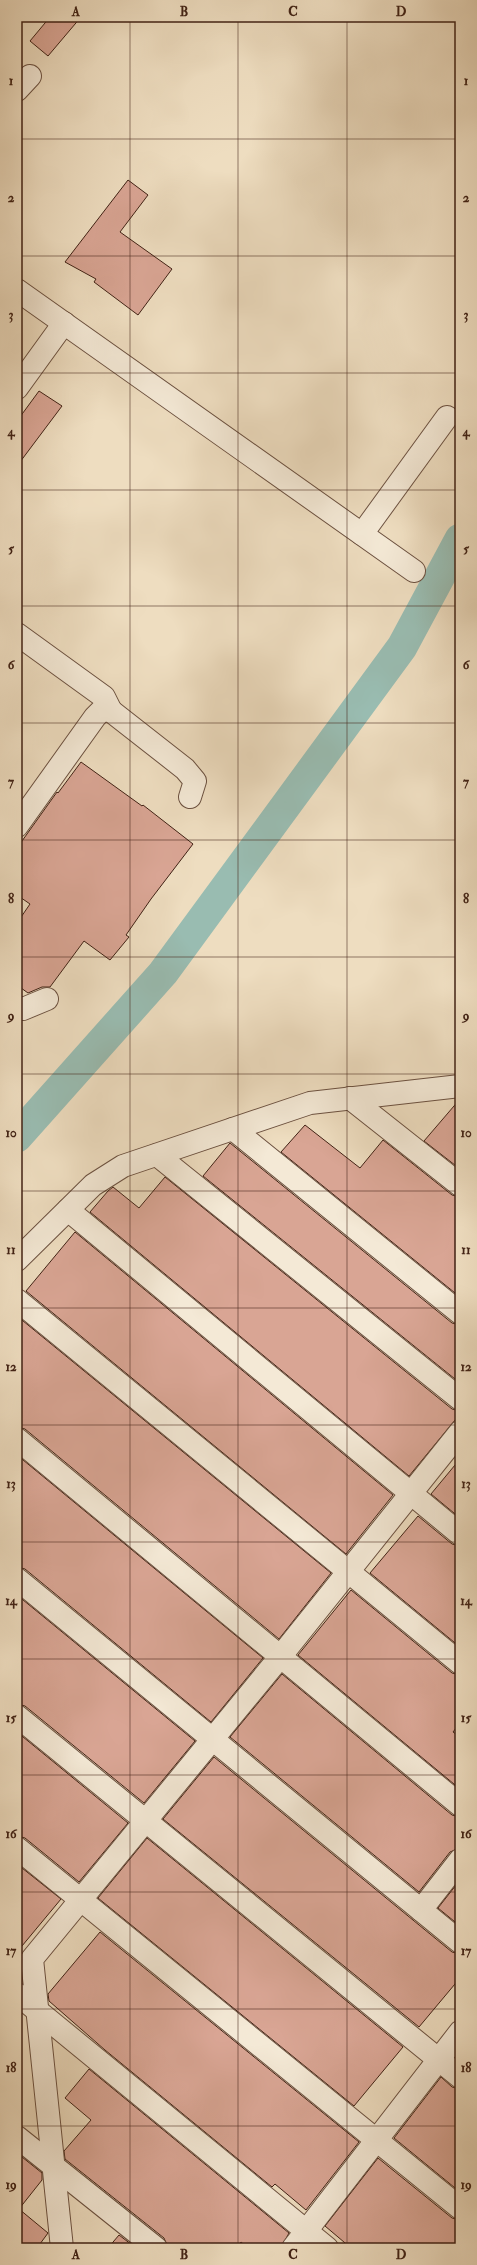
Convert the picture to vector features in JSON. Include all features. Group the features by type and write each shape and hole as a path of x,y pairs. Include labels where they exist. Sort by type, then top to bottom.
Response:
{"street":[{"path":"17,290 414,570"},
{"path":"17,388 64,323"},
{"path":"362,534 447,417"},
{"path":"17,634 104,697 111,711 185,769 195,781 190,797"},
{"path":"17,826 95,717 102,710 111,711"},
{"path":"17,1007 23,1008 48,999"},
{"path":"17,1260 93,1185 123,1166 310,1103 460,1086"},
{"path":"350,1098 460,1185"},
{"path":"233,1129 460,1313"},
{"path":"157,1155 460,1399"},
{"path":"68,1210 460,1534"},
{"path":"17,1300 460,1663"},
{"path":"62,2248 32,1959 280,1657 347,1571 460,1432"},
{"path":"17,1439 460,1805"},
{"path":"17,1579 460,1942"},
{"path":"17,1716 460,2077"},
{"path":"17,1848 460,2208"},
{"path":"421,1910 460,1860"},
{"path":"17,1994 327,2248"},
{"path":"293,2248 460,2032"},
{"path":"17,2137 156,2248"}],"building":[{"path":"50,17 81,17 48,56 30,41"},
{"path":"128,180 148,195 120,232 172,269 138,315 94,282 96,279 65,262"},
{"path":"39,391 62,406 17,466 17,421"},
{"path":"81,762 142,806 143,805 193,844 151,899 126,935 129,937 110,960 84,941 50,987 42,987 28,993 17,985 17,923 30,904 17,895 17,848 57,792 58,793"},
{"path":"460,1099 460,1169 424,1141"},
{"path":"305,1125 360,1168 383,1140 452,1195 460,1197 460,1297 281,1152"},
{"path":"230,1143 452,1323 460,1325 460,1383 203,1176"},
{"path":"165,1177 452,1409 460,1411 460,1414 409,1476 90,1212 113,1187 139,1208"},
{"path":"75,1232 393,1495 346,1554 26,1291"},
{"path":"17,1316 331,1573 279,1639 25,1429 17,1427"},
{"path":"17,1455 263,1658 211,1722 25,1569 17,1567"},
{"path":"460,1459 460,1518 431,1494"},
{"path":"418,1516 452,1544 460,1546 460,1647 370,1573"},
{"path":"351,1590 452,1673 460,1675 460,1723 453,1732 460,1737 460,1789 298,1655"},
{"path":"17,1595 195,1741 144,1803 25,1706 17,1704"},
{"path":"282,1674 452,1815 460,1817 460,1848 450,1852 419,1892 230,1737"},
{"path":"17,1732 128,1823 79,1882 25,1838 17,1836"},
{"path":"214,1757 452,1952 460,1954 460,1978 419,2027 163,1819"},
{"path":"147,1838 403,2047 354,2106 98,1898"},
{"path":"17,1864 61,1899 17,1952"},
{"path":"460,1880 460,1926 438,1908"},
{"path":"100,1932 359,2142 306,2210 275,2184 272,2187 105,2050 49,2001 48,1994"},
{"path":"89,2069 289,2233 281,2248 248,2248 241,2242 236,2248 168,2248 164,2238 65,2159 64,2151 91,2120 65,2098"},
{"path":"441,2077 452,2087 460,2089 460,2192 394,2138"},
{"path":"17,2153 42,2173 42,2180 19,2209 48,2233 37,2248 17,2248"},
{"path":"378,2158 452,2218 460,2220 460,2248 351,2248 325,2226"},
{"path":"119,2235 136,2248 108,2248"}],"waterway":[{"path":"17,1137 163,973 402,647 460,539"}]}
